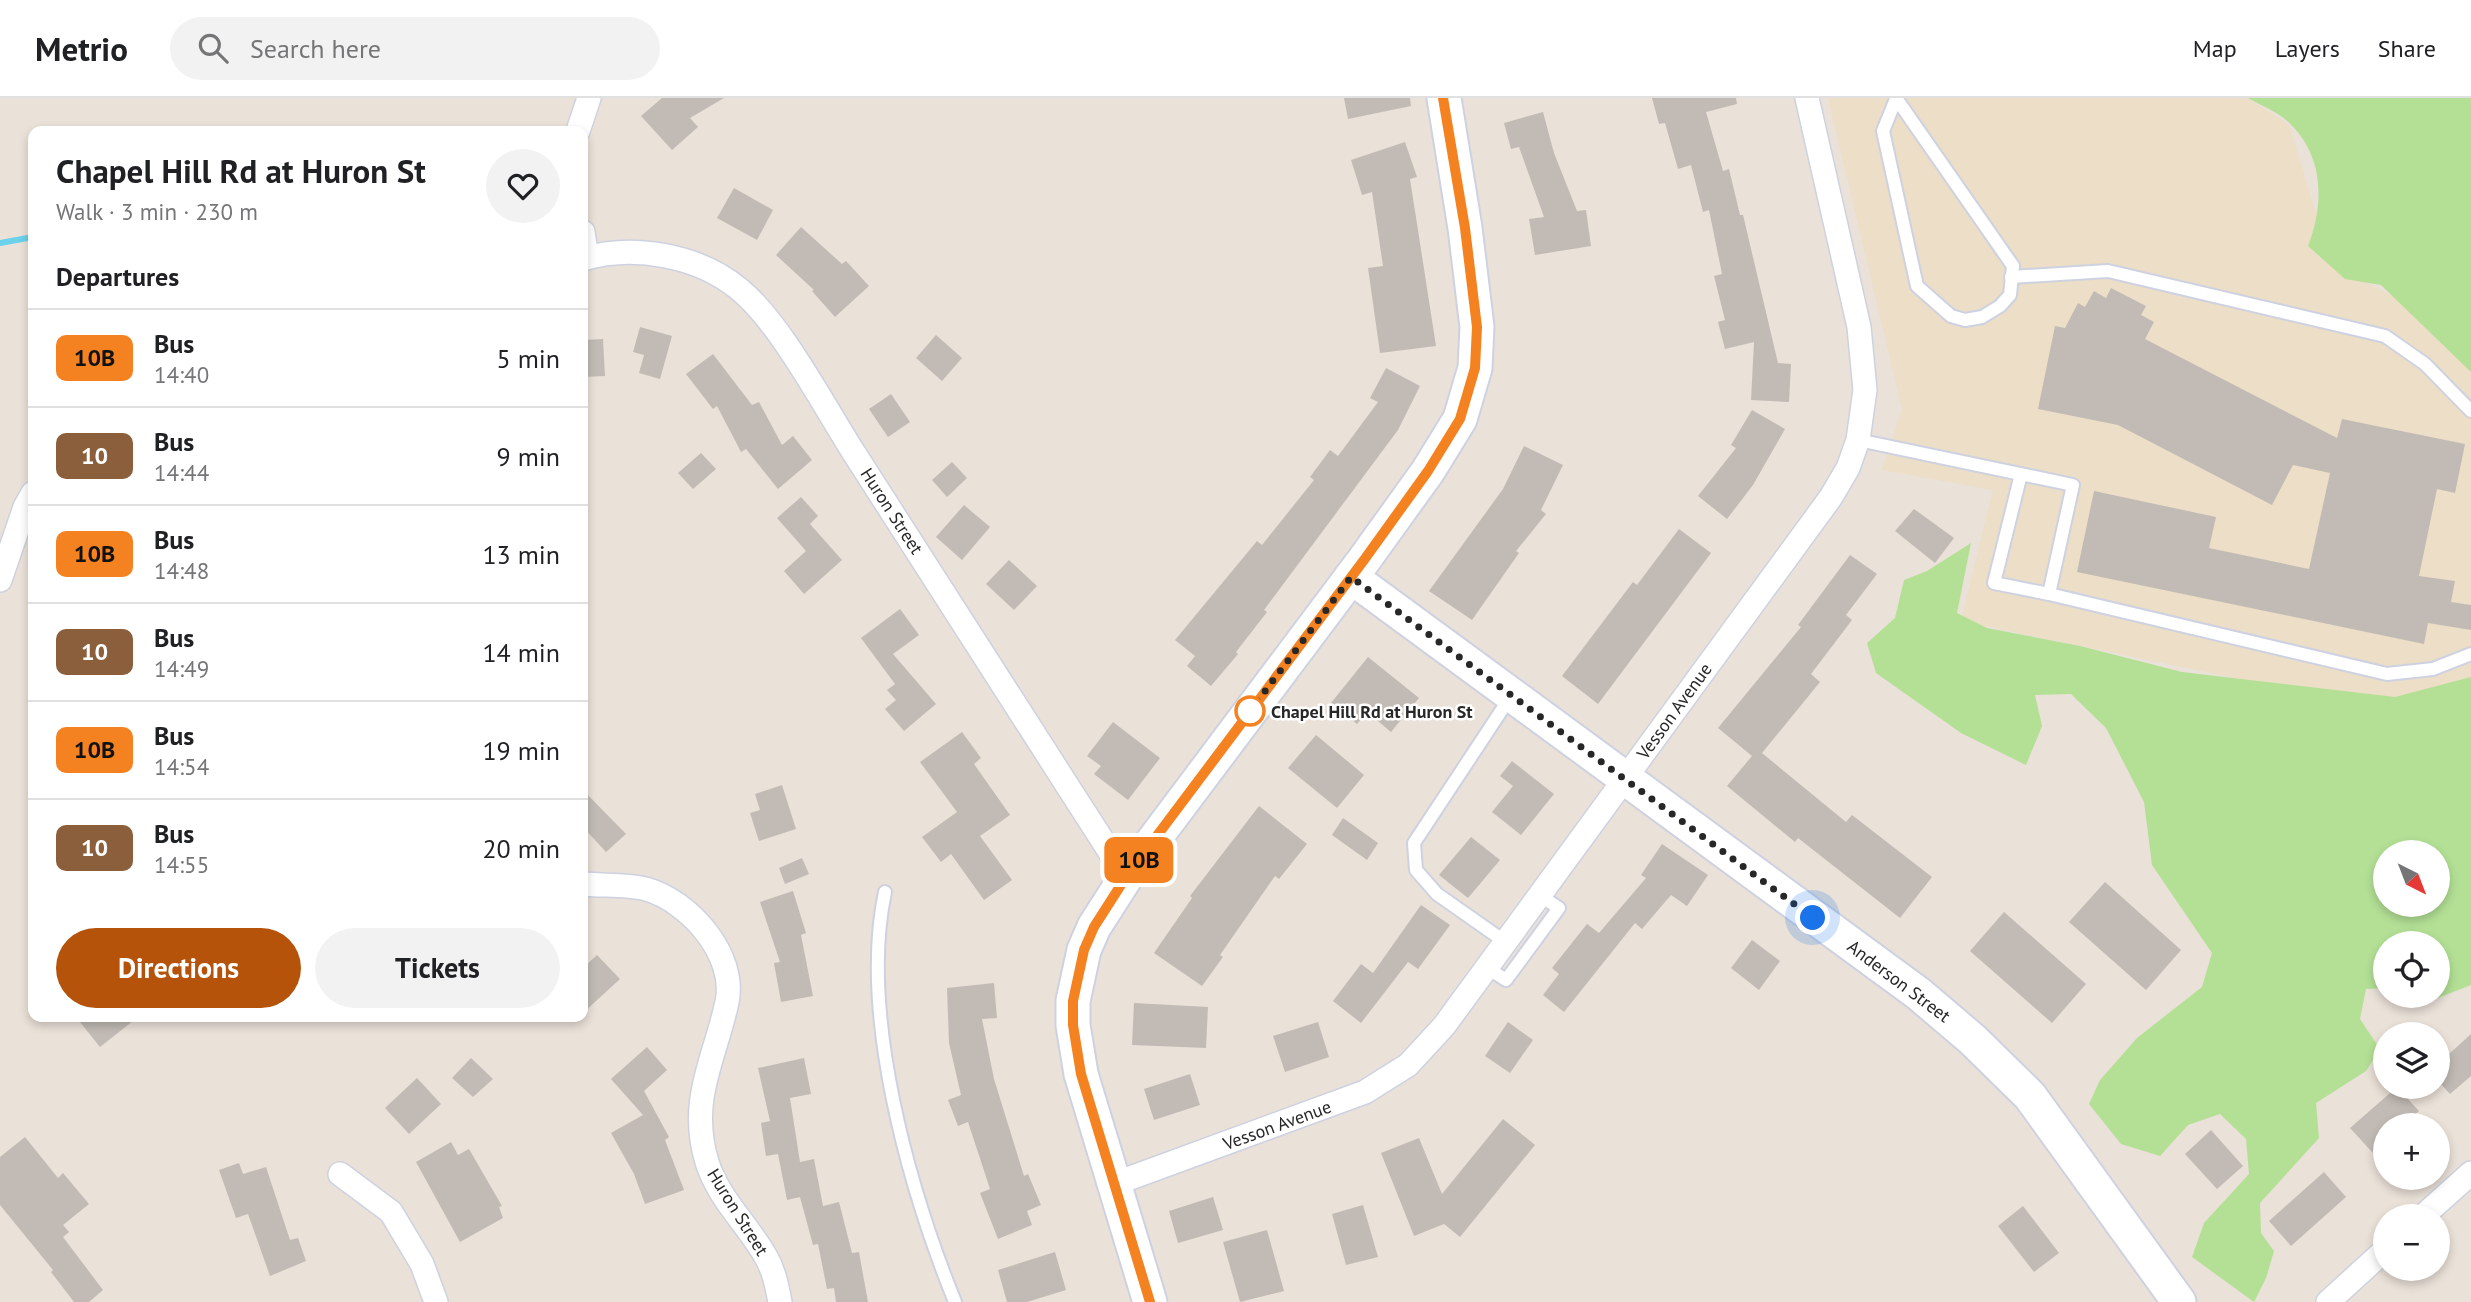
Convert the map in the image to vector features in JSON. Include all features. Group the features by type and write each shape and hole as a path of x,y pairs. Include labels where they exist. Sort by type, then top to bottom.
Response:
{"street":[{"path":"580,126 589,98"},
{"name":"Vesson Avenue","path":"1114,1184 1349,1099 1408,1065 1444,1026 1831,497 1848,468 1858,440 1865,390 1859,327 1807,98"},
{"path":"1150,1302 1081,1074 1073,1025 1073,1001 1089,938 1126,877 1351,577 1448,441 1468,396 1475,368 1477,327 1450,99"},
{"name":"Huron Street","path":"588,258 653,254 686,261 713,271 755,304 866,471 1126,877"},
{"path":"0,580 28,502"},
{"name":"Anderson Street","path":"1351,577 1919,993 2011,1075 2078,1159 2179,1302"},
{"name":"Huron Street","path":"588,884 645,889 666,898 709,935 719,952 728,998 700,1093 703,1140 713,1176 767,1258 776,1279 780,1302"},
{"path":"2436,1204 2471,1173"},
{"path":"340,1174 391,1212 422,1264 436,1302"},
{"path":"2328,1302 2373,1261"}],"lane":[{"path":"1896,98 2012,266 2010,295 2000,306 1982,317 1965,320 1951,316 1917,286 1883,131 1896,98"},
{"path":"2011,277 2108,271 2385,336 2425,364 2471,411"},
{"path":"1858,440 2073,485 2049,594"},
{"path":"2021,474 1994,583 2387,674 2433,669 2471,654"},
{"path":"1504,941 1437,894 1416,870 1415,843 1512,696"},
{"path":"885,891 878,926 880,1003 898,1133 955,1302"},
{"path":"1486,967 1506,980 1552,918 1559,908 1539,895"}],"shaded area":[{"path":"1828,98 2248,98 2289,125 2332,265 2425,313 2471,352 2471,679 2384,709 1961,621 1993,490 1882,470 1902,409"}],"green space":[{"path":"2248,98 2471,98 2471,372 2381,285 2345,279 2308,246 2319,196 2318,179 2308,148 2299,133 2286,120"},
{"path":"1971,543 1957,613 1987,628 2080,646 2182,672 2395,697 2471,677 2471,985 2450,993 2450,931 2373,931 2373,989 2366,989 2360,1019 2373,1038 2373,1060 2366,1071 2316,1103 2319,1138 2260,1203 2261,1233 2274,1251 2266,1278 2254,1302 2192,1257 2204,1223 2249,1174 2246,1139 2220,1114 2188,1125 2160,1156 2121,1144 2089,1104 2100,1080 2137,1038 2202,987 2212,953 2152,865 2144,802 2106,728 2071,694 2035,695 2042,726 2026,765 1961,733 1876,673 1867,643 1895,618 1904,580 1927,571"}],"building":[{"path":"662,98 724,98 690,118 698,127 672,150 641,116"},
{"path":"1344,98 1410,98 1411,106 1348,119"},
{"path":"1652,98 1736,98 1737,104 1706,112 1723,171 1729,169 1740,215 1743,215 1778,363 1791,364 1789,402 1751,400 1754,342 1725,349 1718,322 1725,320 1714,276 1722,274 1709,210 1703,212 1691,165 1678,169 1665,123 1659,124"},
{"path":"1543,112 1554,153 1577,211 1586,210 1591,246 1535,255 1529,219 1544,217 1519,147 1511,149 1504,123"},
{"path":"1405,142 1417,177 1410,179 1436,346 1380,353 1368,268 1383,266 1372,192 1362,195 1351,160"},
{"path":"734,188 773,210 757,240 717,218"},
{"path":"801,227 842,264 846,261 869,286 835,317 812,291 814,290 776,255"},
{"path":"2111,288 2146,306 2141,315 2154,322 2145,339 2337,438 2342,419 2465,444 2455,493 2437,489 2419,576 2455,581 2451,602 2471,605 2471,630 2428,623 2424,644 2077,572 2094,491 2216,517 2209,548 2309,569 2330,473 2293,465 2272,505 2118,425 2038,409 2055,326 2065,328 2078,303 2085,307 2094,291 2106,298"},
{"path":"640,327 672,336 660,379 639,373 644,355 633,352"},
{"path":"936,335 962,358 942,381 916,358"},
{"path":"603,339 605,376 588,377 588,340"},
{"path":"713,354 752,405 759,402 782,445 793,436 812,460 778,489 746,449 741,452 717,406 713,409 686,374"},
{"path":"1386,368 1420,386 1398,430 1264,610 1267,612 1236,652 1238,654 1211,686 1187,666 1195,656 1175,640 1257,541 1262,545 1314,480 1310,477 1330,450 1338,456 1378,402 1370,398"},
{"path":"891,394 910,422 888,437 869,409"},
{"path":"1752,410 1785,429 1753,485 1727,519 1698,496 1736,448 1731,445"},
{"path":"1524,446 1563,465 1541,510 1546,514 1516,551 1519,553 1472,620 1429,591 1503,489"},
{"path":"701,453 716,469 693,489 678,473"},
{"path":"952,462 967,478 947,497 932,480"},
{"path":"801,497 818,516 810,524 842,560 804,594 784,571 806,551 777,518"},
{"path":"964,505 990,527 962,560 936,537"},
{"path":"1914,509 1954,538 1935,563 1895,531"},
{"path":"1679,529 1711,553 1598,704 1562,676 1633,582 1637,585"},
{"path":"1850,555 1877,574 1846,615 1852,620 1811,674 1820,682 1762,753 1846,822 1852,815 1932,877 1900,918 1798,838 1795,842 1727,786 1752,756 1718,728 1801,627 1798,625"},
{"path":"1009,560 1037,586 1014,610 986,584"},
{"path":"900,609 919,635 893,654 936,704 904,731 885,709 896,700 887,690 895,684 861,638"},
{"path":"1368,657 1419,698 1391,732 1367,712 1357,724 1331,703"},
{"path":"1113,722 1160,758 1128,800 1094,774 1101,766 1087,756"},
{"path":"962,732 981,758 974,764 1010,815 980,836 1012,880 984,900 951,854 941,862 922,837 957,812 920,762"},
{"path":"1316,735 1364,775 1337,808 1288,768"},
{"path":"1512,761 1554,794 1521,835 1492,812 1513,786 1500,776"},
{"path":"782,785 796,829 759,841 750,813 760,810 755,794"},
{"path":"588,795 626,834 606,852 588,832"},
{"path":"1259,806 1307,844 1279,879 1275,876 1220,955 1223,957 1202,986 1154,953 1192,898 1190,896"},
{"path":"1343,818 1378,843 1367,860 1332,835"},
{"path":"1471,837 1500,860 1468,898 1439,875"},
{"path":"1662,844 1708,875 1687,906 1671,895 1642,929 1635,923 1564,1012 1543,995 1559,974 1552,968 1587,924 1599,933 1646,878 1641,875"},
{"path":"802,858 809,874 785,884 779,868"},
{"path":"2105,882 2181,950 2146,990 2069,922"},
{"path":"793,891 806,933 801,935 813,996 781,1002 774,963 780,962 760,902"},
{"path":"1421,905 1450,925 1418,969 1408,962 1361,1023 1333,1001 1361,964 1373,973"},
{"path":"2004,912 2086,984 2052,1023 1970,951"},
{"path":"1752,940 1780,961 1759,990 1731,968"},
{"path":"597,955 620,979 588,1008 588,963"},
{"path":"994,983 997,1018 982,1019 994,1079 1024,1176 1028,1174 1041,1205 1027,1211 1032,1225 998,1239 980,1193 990,1189 968,1122 958,1126 948,1100 961,1095 949,1043 947,988"},
{"path":"1134,1003 1208,1007 1206,1048 1132,1045"},
{"path":"80,1022 132,1022 100,1047"},
{"path":"1318,1022 1329,1057 1285,1072 1273,1036"},
{"path":"1508,1022 1533,1040 1510,1073 1485,1056"},
{"path":"2471,1034 2471,1076 2450,1094 2450,1053"},
{"path":"647,1047 667,1070 644,1091 669,1137 665,1140 684,1190 645,1204 634,1174 611,1133 643,1115 611,1079"},
{"path":"471,1058 493,1079 473,1097 452,1078"},
{"path":"804,1058 811,1094 790,1098 800,1162 814,1159 823,1206 839,1202 852,1253 859,1252 868,1302 836,1302 834,1288 827,1289 818,1244 813,1245 800,1197 787,1200 778,1154 766,1156 761,1123 770,1121 758,1068"},
{"path":"1190,1074 1200,1105 1154,1120 1144,1089"},
{"path":"417,1078 441,1104 409,1134 385,1108"},
{"path":"2383,1099 2408,1099 2419,1111 2373,1113 2373,1153 2350,1128"},
{"path":"1503,1119 1535,1145 1460,1237 1444,1224 1414,1236 1381,1153 1419,1138 1442,1194"},
{"path":"2211,1130 2243,1166 2217,1189 2185,1154"},
{"path":"25,1137 58,1178 63,1173 89,1204 63,1225 69,1232 63,1237 103,1290 89,1302 74,1302 51,1272 53,1270 0,1205 0,1157"},
{"path":"451,1142 458,1155 469,1149 502,1206 499,1207 503,1218 460,1242 416,1162"},
{"path":"239,1163 243,1174 266,1167 290,1240 298,1238 306,1261 270,1276 248,1214 236,1218 219,1170"},
{"path":"2324,1172 2346,1197 2291,1246 2269,1221"},
{"path":"1213,1197 1223,1230 1178,1243 1169,1211"},
{"path":"1363,1205 1378,1257 1346,1265 1332,1214"},
{"path":"2023,1206 2059,1253 2034,1272 1998,1226"},
{"path":"1267,1230 1284,1291 1240,1302 1223,1242"},
{"path":"1055,1252 1066,1290 1027,1302 1007,1302 998,1270"}],"waterway":[{"path":"0,243 28,238"}],"bus line":[{"name":"10B","path":"1150,1302 1081,1074 1073,1025 1073,1001 1078,973 1094,927 1126,877 1364,560 1428,471 1460,419 1475,368 1477,327 1465,228 1443,98"}],"place":[{"name":"Chapel Hill Rd at Huron St","path":"1250,711"}],"route":[{"path":"1250,711 1351,577 1813,918"}]}
